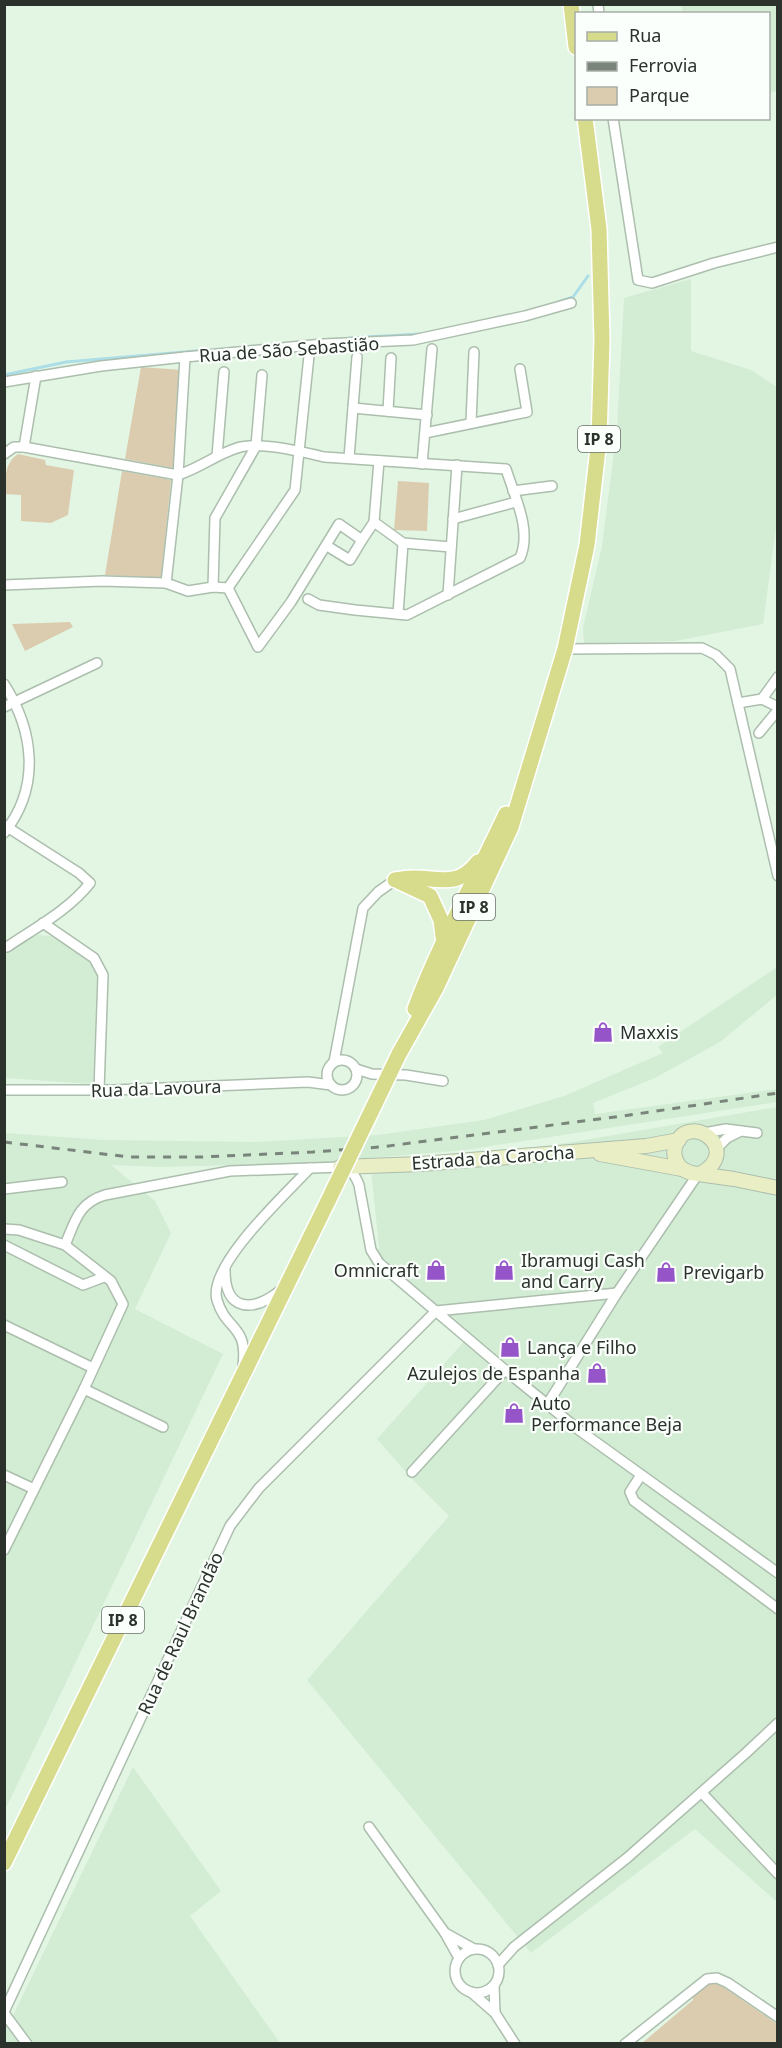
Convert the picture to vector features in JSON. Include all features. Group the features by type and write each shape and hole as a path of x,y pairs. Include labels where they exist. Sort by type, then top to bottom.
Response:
{"main road":[{"path":"571,4 575,38"},
{"name":"IP 8","path":"4,1863 399,1054 435,988 451,941 469,903 511,827 565,649 587,544 599,440 602,340 599,230 585,120"},
{"name":"IP 8","path":"469,903 490,846 535,753"},
{"path":"394,880 414,878 437,881 459,878 472,870 490,846"},
{"path":"394,880 417,888 453,908 469,903"},
{"path":"437,881 469,903"},
{"path":"430,896 451,941"}],"street":[{"path":"613,120 638,280 652,283 714,263 777,248"},
{"name":"Rua de São Sebastião","path":"4,382 100,366 185,357 435,337 571,303"},
{"path":"228,588 295,490 310,346"},
{"path":"422,464 432,349"},
{"path":"471,422 474,351"},
{"path":"166,583 178,475 185,357"},
{"path":"349,458 357,357"},
{"path":"387,411 391,358"},
{"path":"425,434 471,422 526,412 520,369"},
{"path":"218,456 224,372"},
{"path":"213,587 215,518 256,446 262,375"},
{"path":"24,447 36,376"},
{"path":"353,408 427,415"},
{"path":"4,454 14,447 24,447 178,475 198,469 240,446 256,446 300,451 324,457 506,470 525,531 525,546 520,558 407,615 319,604 308,599 291,602"},
{"path":"327,546 350,561 374,522 379,460"},
{"path":"447,595 457,465"},
{"path":"513,491 552,486"},
{"path":"453,519 516,502"},
{"path":"374,522 403,543 451,547"},
{"path":"228,588 258,647 291,602 339,524 363,540"},
{"path":"398,614 403,543"},
{"path":"4,585 102,581 166,583 188,591 213,587 228,588"},
{"path":"302,583 308,599"},
{"path":"565,649 702,648 716,655 730,669 777,876"},
{"path":"4,707 97,663"},
{"path":"762,699 777,677"},
{"path":"4,684 24,722 29,765 26,787 19,808 6,828 79,873 90,883 84,892 43,923 4,947"},
{"path":"738,703 762,699 777,708 759,733"},
{"path":"308,1082 327,1072 334,1062 363,908 378,892 394,880"},
{"path":"43,923 94,958 103,975 99,1090"},
{"path":"340,1038 346,1060 356,1069 372,1074 406,1075 442,1081"},
{"path":"334,1062 346,1060"},
{"path":"356,1069 356,1081"},
{"path":"327,1072 331,1084 342,1090 372,1074"},
{"name":"Rua da Lavoura","path":"4,1090 99,1090 308,1082 331,1084"},
{"path":"547,1405 617,1293 686,1192 688,1170 675,1146 679,1140 690,1132 704,1133 726,1129 757,1133"},
{"path":"642,1161 646,1146 661,1151 688,1170 710,1168 716,1152 727,1138 741,1132"},
{"path":"704,1133 710,1137 724,1170 734,1179"},
{"name":"Estrada da Carocha","path":"340,1167 421,1164 646,1146 679,1140"},
{"path":"580,1150 777,1188"},
{"path":"65,1245 82,1208 98,1197 222,1172 340,1167 349,1170 355,1175 359,1185 368,1238 375,1257 547,1405 777,1573"},
{"path":"241,1377 243,1343 239,1333 217,1302 218,1279 237,1247 310,1168"},
{"path":"4,1189 62,1182"},
{"path":"4,1229 19,1230 65,1245 111,1281 123,1304 84,1389 4,1550"},
{"path":"4,1245 83,1285 104,1277"},
{"path":"225,1267 228,1291 233,1299 241,1304 259,1305 271,1299 286,1286"},
{"path":"436,1311 617,1293"},
{"name":"Rua de Raul Brandão","path":"4,2012 230,1526 259,1488 436,1311"},
{"path":"4,1325 93,1368"},
{"path":"412,1472 505,1370"},
{"path":"84,1389 163,1427"},
{"path":"4,1475 34,1489"},
{"path":"640,1475 630,1492 634,1501 777,1608"},
{"path":"498,1965 514,1947 627,1858 702,1793 777,1723"},
{"path":"702,1793 777,1874"},
{"path":"369,1827 445,1933 459,1958"},
{"path":"445,1933 474,1949 491,1953 498,1965 499,1976 494,1986 495,2013"},
{"path":"491,1953 514,1947"},
{"path":"474,1949 459,1958 456,1964 456,1978 464,1989 471,1992 495,2013 515,2043"},
{"path":"625,2043 707,1979 717,1977 777,2018"},
{"path":"471,1992 483,1992 494,1986"},
{"path":"4,2012 27,2043"}],"shaded area":[{"path":"681,5 777,5 777,91 770,93 770,12 683,12"},
{"path":"691,279 691,351 751,370 777,387 778,512 763,624 675,641 584,643 583,628 602,546 617,429 624,298"},
{"path":"37,935 51,936 71,945 88,959 97,974 93,1084 5,1078 4,954"},
{"path":"777,967 777,995 720,1042 655,1078 593,1103 595,1114 777,1089 777,1102 465,1150 313,1163 162,1167 111,1165 155,1201 171,1233 135,1309 223,1354 5,1810 5,1133 104,1140 256,1142 378,1135 484,1120 564,1096 663,1053 658,1047"},
{"path":"777,1107 777,1902 695,1829 531,1953 307,1680 449,1516 377,1439 468,1337 380,1257 371,1170 573,1142"},
{"path":"133,1767 221,1891 190,1916 280,2043 5,2044 5,2026 9,2024"}],"green space":[{"path":"141,367 182,370 173,468 125,459"},
{"path":"18,454 45,460 46,465 74,470 68,515 51,523 21,521 21,495 5,494 5,477 8,466"},
{"path":"122,471 171,480 161,578 105,575"},
{"path":"398,481 429,483 427,531 394,530"},
{"path":"70,622 73,627 25,651 12,624"},
{"path":"718,1981 777,2024 777,2043 641,2044 693,2000 693,1996 711,1982"}],"waterway":[{"path":"558,302 573,297 588,276"},
{"path":"349,338 420,334"},
{"path":"4,375 66,362 208,350"}],"railway":[{"path":"4,1142 129,1157 202,1157 313,1152 380,1147 623,1116 778,1093"}],"place":[{"name":"Maxxis","path":"603,1032"},
{"name":"Omnicraft","path":"436,1270"},
{"name":"Ibramugi Cash and Carry","path":"504,1270"},
{"name":"Previgarb","path":"666,1272"},
{"name":"Lança e Filho","path":"510,1347"},
{"name":"Azulejos de Espanha","path":"597,1373"},
{"name":"Auto Performance Beja","path":"514,1413"}]}
